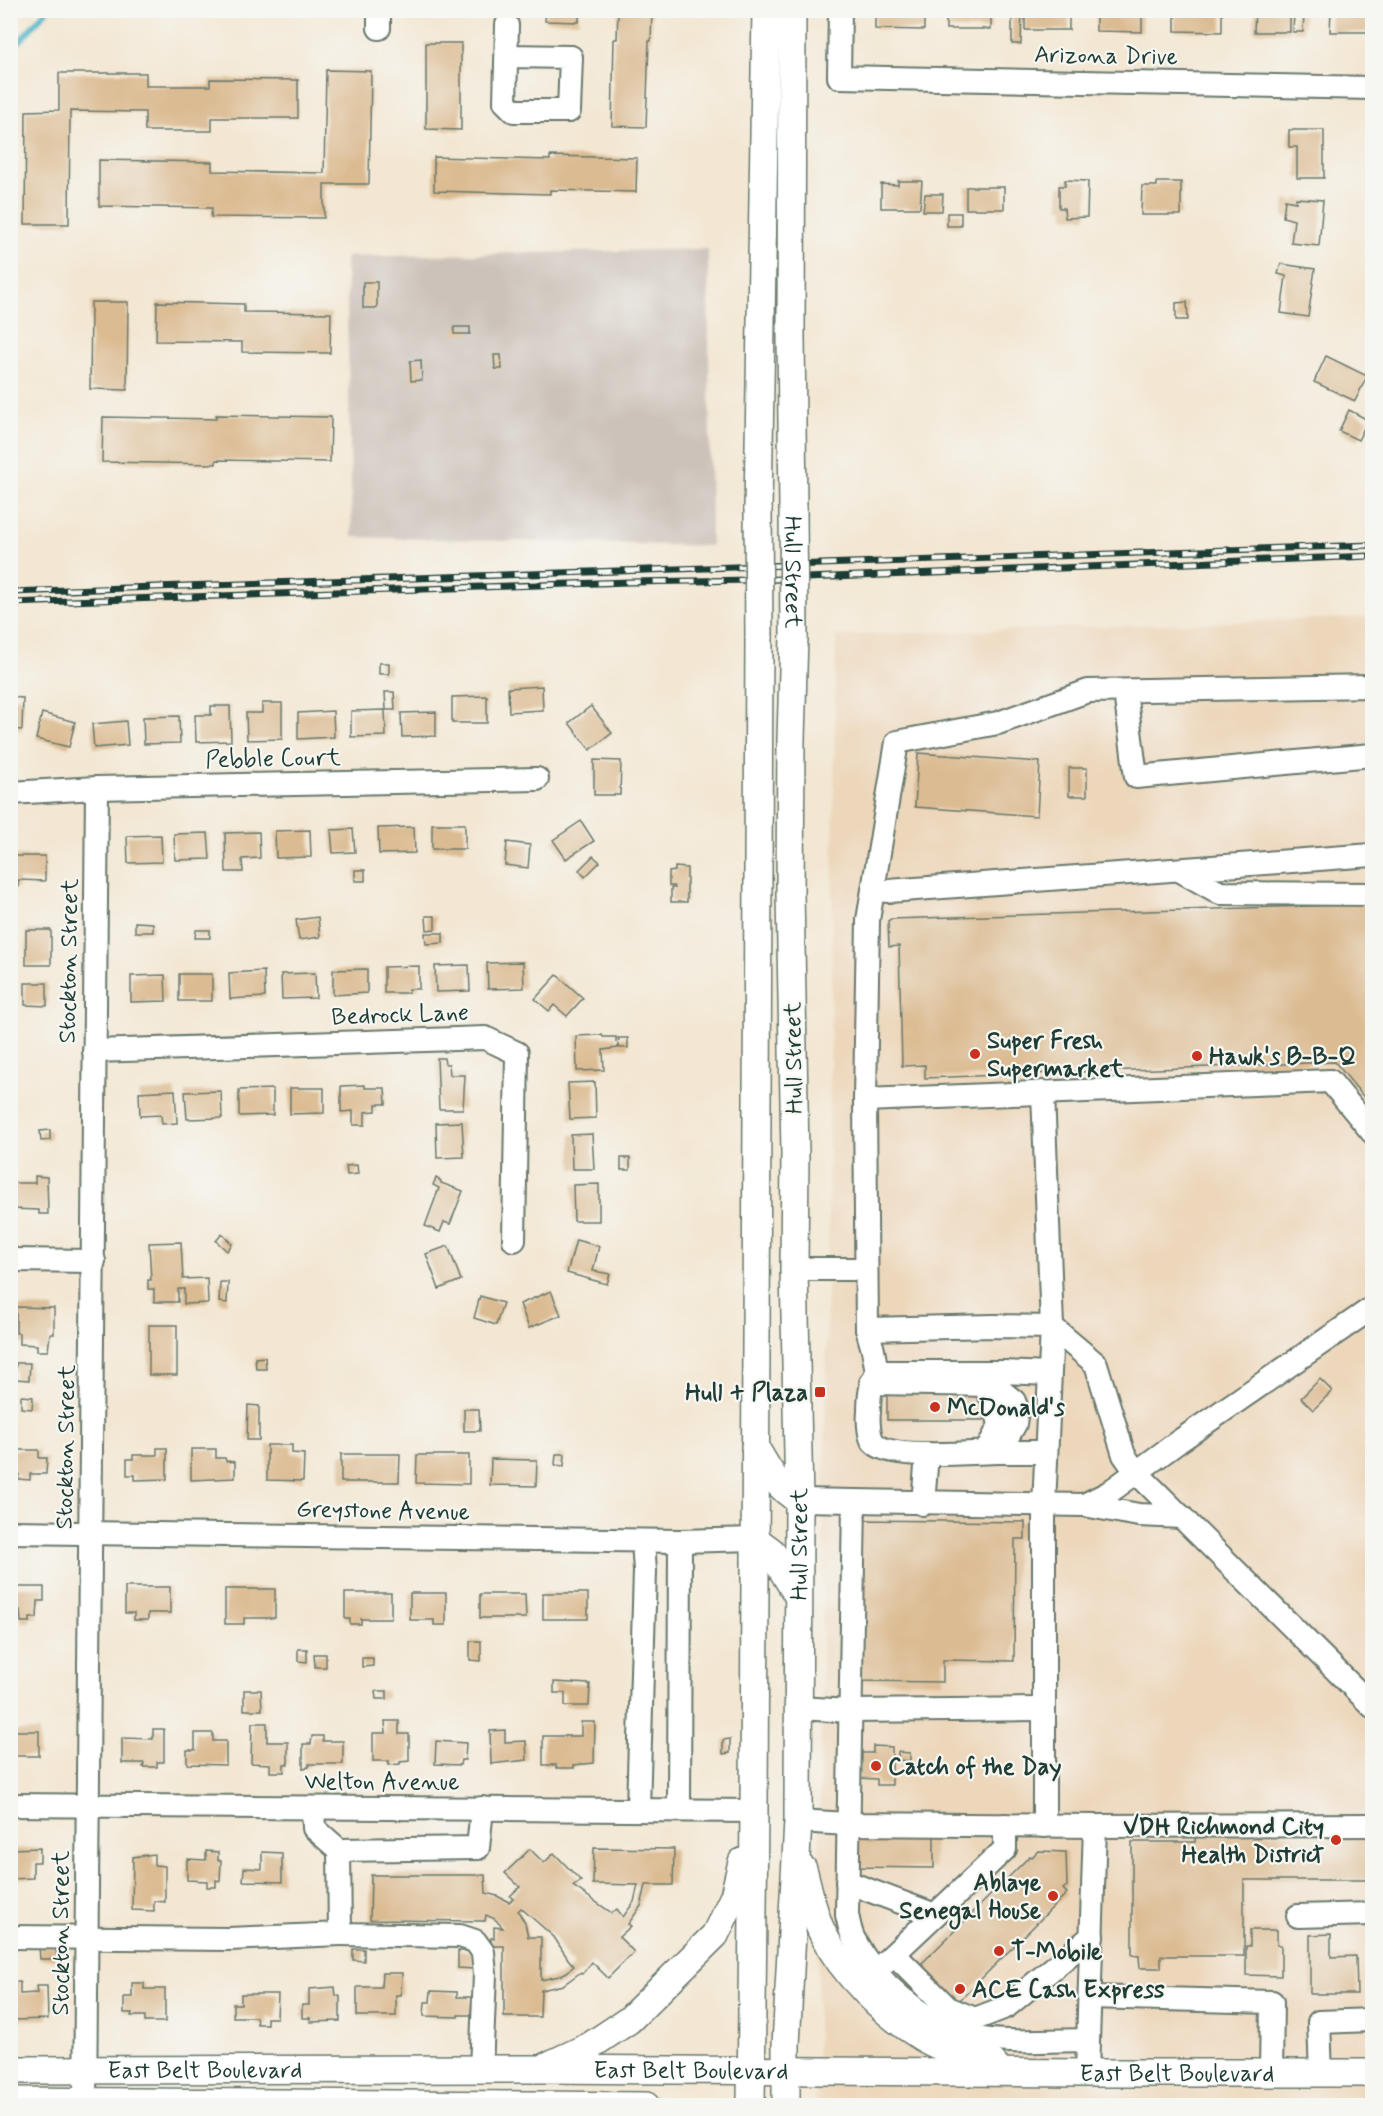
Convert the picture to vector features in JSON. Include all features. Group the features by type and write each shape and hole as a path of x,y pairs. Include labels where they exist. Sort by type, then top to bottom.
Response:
{"main road":[{"name":"Hull Street","path":"751,2106 758,510 766,10"},
{"name":"Hull Street","path":"786,2106 786,2045 798,1850 799,1500 790,881 794,636 791,338 792,10"},
{"path":"754,1446 772,1477 787,1493 799,1500"},
{"path":"755,1539 771,1551 798,1597"},
{"path":"539,2069 591,2046 629,2020 715,1935 734,1896 754,1811"},
{"path":"798,1850 823,1935 840,1961 868,1978 895,2017 928,2040 963,2055 1032,2073"},
{"name":"East Belt Boulevard","path":"10,2070 539,2069 1372,2073"},
{"name":"East Belt Boulevard","path":"10,2101 646,2106"}],"street":[{"name":"Arizona Drive","path":"840,10 839,77 1372,88"},
{"path":"507,25 508,56"},
{"path":"1046,1452 927,1454 894,1452 880,1447 872,1440 868,1416 874,1377 873,1350 867,1329 865,1100 868,920 897,742 998,723 1088,691 1372,686"},
{"path":"1125,692 1136,777 1372,755"},
{"name":"Pebble Court","path":"10,793 97,788 537,779"},
{"name":"Stockton Street","path":"85,2103 97,788"},
{"path":"873,890 889,891 1372,855"},
{"path":"1179,870 1220,893 1372,894"},
{"name":"Bedrock Lane","path":"94,1051 485,1038 518,1053 514,1240"},
{"path":"865,1100 1330,1080 1372,1132"},
{"path":"1043,1092 1052,1327 1044,1506 1044,1826"},
{"path":"10,1260 94,1261"},
{"path":"794,1269 867,1269"},
{"path":"1084,1505 1108,1493 1372,1308"},
{"path":"867,1329 1052,1327 1096,1364 1124,1455 1136,1472 1372,1706"},
{"path":"874,1377 1004,1372 1049,1374"},
{"path":"874,1377 983,1384 995,1404 1000,1425 992,1452"},
{"path":"923,1504 927,1454"},
{"path":"799,1500 854,1503 1084,1505 1139,1515 1182,1517"},
{"path":"854,1503 847,1915 853,1939 868,1978 930,2018 966,2036 1002,2040 1088,2040"},
{"name":"Greystone Avenue","path":"10,1532 643,1541 755,1539"},
{"path":"638,1809 643,1541"},
{"path":"679,1809 680,1541"},
{"path":"798,1708 851,1711 1044,1709"},
{"name":"Welton Avenue","path":"10,1805 754,1811"},
{"path":"313,1808 314,1828 339,1850 478,1848 482,1809"},
{"path":"798,1821 848,1824 1044,1826 1372,1825"},
{"path":"868,1978 1005,1849 1005,1825"},
{"path":"1087,2073 1095,1826"},
{"path":"339,1850 340,1934"},
{"path":"847,1882 935,1915"},
{"path":"1298,1916 1372,1914"},
{"path":"10,1937 229,1939 340,1934 460,1936 475,1941 483,1952 485,1975 482,2069"},
{"path":"894,1954 948,2008 975,2019 1006,2007 1092,1936"},
{"path":"1090,1997 1272,2002 1271,2074"},
{"path":"1321,2074 1318,2022 1372,2020"}],"shaded area":[{"path":"708,249 711,546 352,537 346,257"},
{"path":"1372,617 1372,2105 816,2106 836,636"}],"building":[{"path":"546,10 579,10 579,22 545,21"},
{"path":"618,10 652,10 646,127 612,126 614,39 617,39"},
{"path":"875,10 924,10 924,30 875,29"},
{"path":"946,10 991,10 991,29 946,29"},
{"path":"1012,10 1022,10 1021,44 1012,44"},
{"path":"1025,10 1069,10 1069,30 1025,30"},
{"path":"1096,10 1142,10 1142,32 1096,31"},
{"path":"1175,10 1222,10 1222,32 1175,31"},
{"path":"1255,10 1290,10 1290,32 1254,32"},
{"path":"1331,10 1372,10 1372,32 1330,32"},
{"path":"1294,14 1304,14 1303,32 1293,32"},
{"path":"426,43 461,43 461,130 426,129"},
{"path":"326,70 371,71 369,184 324,184 324,218 211,217 212,208 99,206 99,160 212,162 212,171 324,173"},
{"path":"59,73 146,73 146,86 210,86 210,79 298,80 298,118 212,118 212,131 145,131 145,112 70,111 69,224 25,224 26,111 59,110"},
{"path":"1289,130 1324,130 1324,178 1297,178 1297,147 1289,147"},
{"path":"550,156 637,158 636,192 550,190 550,194 434,191 434,157 550,160"},
{"path":"1065,180 1088,181 1087,217 1065,218 1064,208 1059,208 1059,186 1065,186"},
{"path":"898,181 922,181 920,208 881,208 881,184 898,185"},
{"path":"1157,182 1181,182 1181,215 1141,215 1142,186 1157,186"},
{"path":"966,187 1004,187 1004,209 966,209"},
{"path":"925,194 943,194 942,211 923,211"},
{"path":"1296,198 1323,200 1319,246 1291,243 1294,220 1283,217 1285,200 1296,202"},
{"path":"947,213 961,213 961,226 947,226"},
{"path":"1281,264 1315,269 1308,317 1281,313 1286,276 1278,274"},
{"path":"363,282 377,282 377,308 363,308"},
{"path":"91,302 128,302 127,390 90,389"},
{"path":"157,302 244,304 244,312 331,313 330,353 242,352 242,342 156,341"},
{"path":"1187,302 1188,320 1176,320 1176,303"},
{"path":"454,327 470,327 470,334 454,334"},
{"path":"494,355 501,355 502,369 495,369"},
{"path":"1326,356 1367,376 1355,401 1314,382"},
{"path":"421,360 422,380 411,381 410,361"},
{"path":"1349,410 1368,420 1358,440 1339,431"},
{"path":"216,415 331,417 330,462 216,460 216,464 102,462 103,417 216,419"},
{"path":"379,663 389,663 389,674 379,674"},
{"path":"542,686 543,710 509,712 508,688"},
{"path":"385,692 394,692 395,710 386,710"},
{"path":"487,696 487,723 452,723 452,697"},
{"path":"10,697 23,698 22,730 10,729"},
{"path":"262,703 282,703 282,739 247,740 246,713 262,713"},
{"path":"211,706 230,706 231,741 196,742 195,715 211,715"},
{"path":"591,706 612,733 590,750 569,723"},
{"path":"385,710 386,736 351,737 351,711"},
{"path":"333,711 334,737 298,739 298,713"},
{"path":"436,712 436,736 402,737 401,713"},
{"path":"42,713 75,722 69,747 36,739"},
{"path":"179,716 180,743 144,744 143,717"},
{"path":"126,721 128,745 94,748 92,724"},
{"path":"918,753 1040,762 1037,816 915,807"},
{"path":"594,760 621,761 620,795 594,795"},
{"path":"1069,768 1087,768 1087,796 1069,796"},
{"path":"581,821 594,841 566,859 553,840"},
{"path":"432,824 465,824 465,849 432,849"},
{"path":"414,827 415,853 379,854 378,828"},
{"path":"353,829 355,852 333,853 331,830"},
{"path":"310,830 311,857 276,858 275,831"},
{"path":"259,832 260,858 242,859 243,872 226,872 225,833"},
{"path":"208,833 210,859 175,860 174,834"},
{"path":"161,835 162,862 128,863 127,836"},
{"path":"507,842 530,845 528,868 505,865"},
{"path":"11,856 45,856 45,881 18,880 18,889 10,889"},
{"path":"593,856 600,862 585,877 579,870"},
{"path":"675,867 687,868 687,902 671,902 671,888 675,888 669,886 669,872 675,871"},
{"path":"355,870 365,870 365,881 355,881"},
{"path":"1372,904 1372,1107 1335,1062 925,1078 925,1065 902,1066 899,946 889,947 888,921 891,919"},
{"path":"426,916 435,916 435,929 427,930"},
{"path":"318,917 320,937 299,940 296,920"},
{"path":"135,922 153,923 153,932 135,932"},
{"path":"26,930 51,930 51,965 26,965"},
{"path":"196,930 210,930 210,938 195,938"},
{"path":"425,933 443,933 443,943 426,944"},
{"path":"523,962 524,988 488,989 487,963"},
{"path":"469,965 470,991 436,992 435,966"},
{"path":"419,966 419,989 409,989 409,993 384,993 384,967"},
{"path":"367,969 367,993 333,995 333,970"},
{"path":"264,971 265,997 230,999 229,973"},
{"path":"315,973 316,998 282,999 281,974"},
{"path":"179,974 212,974 212,1001 179,1001"},
{"path":"165,975 166,1001 131,1002 131,976"},
{"path":"557,975 583,998 567,1016 554,1005 549,1011 535,999"},
{"path":"25,983 47,983 47,1006 25,1005"},
{"path":"602,1035 603,1037 616,1037 616,1042 619,1041 618,1038 628,1038 628,1048 620,1048 618,1045 618,1048 603,1050 604,1070 577,1071 576,1036"},
{"path":"437,1058 444,1058 445,1064 449,1064 450,1075 465,1075 463,1109 439,1109"},
{"path":"595,1082 596,1118 570,1119 568,1083"},
{"path":"365,1085 365,1088 385,1088 386,1104 376,1104 376,1111 365,1112 365,1125 353,1125 353,1111 341,1112 341,1086"},
{"path":"290,1088 324,1088 324,1113 290,1114"},
{"path":"273,1089 273,1115 239,1116 239,1090"},
{"path":"175,1090 177,1123 162,1124 161,1115 140,1116 139,1092"},
{"path":"221,1091 222,1118 187,1119 185,1092"},
{"path":"462,1122 464,1157 437,1158 436,1123"},
{"path":"50,1130 50,1140 41,1141 40,1131"},
{"path":"592,1134 594,1169 572,1169 571,1135"},
{"path":"621,1158 630,1158 630,1170 621,1170"},
{"path":"357,1165 358,1174 347,1175 346,1166"},
{"path":"35,1176 47,1177 48,1214 39,1214 39,1210 12,1209 13,1183 35,1183"},
{"path":"436,1178 441,1183 463,1191 450,1224 444,1222 440,1232 425,1226 439,1188 433,1185"},
{"path":"599,1184 599,1221 574,1221 573,1185"},
{"path":"222,1234 232,1244 227,1251 216,1241"},
{"path":"576,1240 599,1246 593,1271 610,1274 607,1284 567,1273"},
{"path":"181,1242 183,1279 207,1278 208,1303 184,1304 184,1289 178,1289 178,1302 154,1302 154,1289 148,1289 148,1280 151,1280 149,1243"},
{"path":"448,1246 461,1280 439,1289 426,1254"},
{"path":"220,1282 228,1282 227,1303 219,1302"},
{"path":"551,1291 561,1315 529,1328 520,1304"},
{"path":"480,1296 503,1303 496,1325 474,1318"},
{"path":"16,1307 54,1308 54,1334 50,1334 48,1351 37,1351 37,1345 19,1344 19,1333 16,1333"},
{"path":"149,1325 177,1325 177,1375 149,1375"},
{"path":"265,1357 266,1369 256,1369 255,1358"},
{"path":"16,1363 30,1363 29,1380 15,1379"},
{"path":"1320,1379 1332,1391 1313,1410 1301,1398"},
{"name":"McDonald's","path":"887,1391 984,1395 984,1420 887,1420"},
{"path":"21,1396 33,1397 32,1409 21,1408"},
{"path":"248,1405 259,1406 259,1440 247,1440"},
{"path":"464,1409 479,1409 480,1431 464,1431"},
{"path":"267,1445 292,1445 292,1453 304,1454 303,1481 267,1480"},
{"path":"157,1448 167,1448 167,1479 135,1480 135,1475 127,1475 127,1459 133,1459 133,1455 157,1455"},
{"path":"191,1449 216,1449 216,1458 225,1458 226,1461 235,1462 235,1478 191,1480"},
{"path":"10,1450 39,1450 39,1458 47,1458 46,1474 30,1474 30,1480 18,1479 19,1474 10,1474"},
{"path":"341,1454 400,1454 399,1482 341,1482"},
{"path":"556,1454 565,1454 564,1466 555,1465"},
{"path":"417,1455 469,1455 469,1484 416,1483"},
{"path":"491,1459 537,1460 536,1486 490,1485"},
{"path":"861,1520 1025,1522 1025,1539 1015,1539 1014,1661 943,1660 943,1682 859,1681"},
{"path":"10,1587 44,1587 44,1601 38,1601 37,1618 30,1618 30,1622 21,1622 20,1610 10,1610"},
{"path":"125,1587 170,1587 170,1613 148,1613 148,1620 134,1620 134,1613 125,1613"},
{"path":"225,1589 275,1589 275,1618 244,1618 244,1624 225,1624"},
{"path":"345,1593 391,1593 391,1619 361,1619 361,1624 350,1624 350,1619 345,1619"},
{"path":"410,1593 446,1593 446,1625 434,1625 434,1620 410,1620"},
{"path":"543,1593 588,1593 588,1619 543,1619"},
{"path":"480,1594 525,1594 526,1618 480,1618"},
{"path":"470,1641 481,1641 481,1661 470,1660"},
{"path":"298,1649 307,1649 307,1662 298,1661"},
{"path":"314,1654 326,1654 326,1667 315,1667"},
{"path":"362,1658 373,1658 373,1666 362,1667"},
{"path":"554,1682 590,1684 589,1706 565,1706 565,1693 554,1693"},
{"path":"244,1690 261,1690 262,1710 244,1710"},
{"path":"375,1691 387,1691 387,1699 376,1699"},
{"path":"385,1721 399,1721 399,1734 409,1734 409,1761 389,1765 389,1761 373,1761 373,1733 386,1733"},
{"path":"581,1722 595,1722 594,1763 574,1765 574,1768 543,1765 543,1736 581,1736"},
{"path":"252,1723 267,1723 267,1742 288,1742 288,1764 284,1764 284,1772 270,1772 270,1764 251,1763"},
{"path":"153,1729 164,1729 164,1762 157,1762 157,1767 143,1767 144,1763 122,1763 122,1738 153,1739"},
{"path":"505,1730 505,1742 526,1741 527,1760 491,1764 490,1731"},
{"path":"10,1731 39,1731 39,1756 10,1756"},
{"path":"195,1733 213,1733 213,1741 226,1741 226,1765 187,1764 187,1750 195,1750"},
{"path":"312,1736 323,1736 323,1741 343,1741 343,1764 309,1764 309,1767 303,1768 303,1744 311,1744"},
{"path":"730,1739 730,1753 723,1754 723,1740"},
{"path":"436,1741 466,1743 465,1760 461,1760 460,1765 435,1764"},
{"name":"Catch of the Day","path":"873,1746 892,1747 892,1785 877,1785 877,1779 859,1778 859,1753 873,1753"},
{"path":"898,1752 910,1753 910,1761 898,1760"},
{"path":"1372,1832 1372,1880 1244,1880 1244,1956 1161,1956 1161,1968 1140,1968 1139,1956 1132,1955 1132,1842 1195,1842 1196,1834"},
{"path":"852,1833 934,1833 934,1868 851,1867"},
{"path":"40,1848 40,1862 33,1862 33,1878 10,1879 10,1849"},
{"path":"594,1848 674,1849 673,1885 646,1885 641,1906 628,1924 631,1926 619,1937 634,1952 608,1978 592,1962 582,1974 581,1972 563,1985 541,1990 540,2017 504,2017 504,1946 491,1946 494,1927 503,1928 495,1919 486,1915 485,1921 370,1920 371,1875 485,1875 486,1893 509,1902 513,1899 510,1896 520,1887 505,1873 530,1849 544,1863 554,1853 581,1881 573,1886 612,1913 617,1909 623,1917 634,1902 638,1885 593,1884","holes":["521,1908 554,1937 574,1966 559,1976 541,1980 541,1937 528,1937 525,1923 518,1911"]},
{"path":"206,1851 218,1852 218,1860 221,1861 220,1881 216,1880 216,1887 207,1887 207,1881 187,1880 187,1859 206,1860"},
{"path":"1038,1851 1066,1852 1067,1886 1063,1889 1067,1893 955,2005 918,1967 1030,1856 1032,1857"},
{"path":"262,1852 282,1853 282,1882 243,1881 244,1868 262,1869"},
{"path":"154,1854 154,1865 165,1866 165,1902 154,1901 154,1911 132,1910 133,1857"},
{"path":"1250,1930 1277,1930 1277,1945 1281,1945 1281,1976 1246,1975 1246,1946 1250,1946"},
{"path":"1331,1934 1331,1957 1356,1956 1357,1994 1310,1994 1310,1935"},
{"path":"39,1946 56,1946 57,1959 40,1959"},
{"path":"353,1949 364,1949 364,1961 353,1960"},
{"path":"458,1951 474,1951 474,1969 458,1968"},
{"path":"382,1973 402,1973 401,1995 396,1995 396,2016 357,2016 357,1987 381,1987"},
{"path":"11,1982 20,1982 20,1994 37,1993 36,1986 47,1986 48,2019 12,2020"},
{"path":"132,1983 144,1983 144,1989 165,1989 165,2022 145,2022 145,2016 131,2016 132,2013 124,2013 124,1997 132,1997"},
{"path":"335,1987 336,1996 340,1996 340,2021 310,2022 310,2018 302,2018 302,2005 309,2005 309,1989"},
{"path":"431,1991 457,1992 457,1997 472,1997 471,2015 424,2016 425,2002 430,2002"},
{"path":"241,1994 278,1994 277,2018 267,2018 267,2024 257,2024 256,2017 233,2017 233,2004 241,2004"}],"waterway":[{"path":"10,52 47,10"}],"railway":[{"path":"10,592 1372,545"},
{"path":"10,603 629,582 754,580 1372,556"}],"place":[{"name":"Super Fresh Supermarket","path":"975,1054"},
{"name":"Hawk's B-B-Q","path":"1197,1056"},
{"name":"Hull + Plaza","path":"820,1392"},
{"name":"McDonald's","path":"935,1407"},
{"name":"Catch of the Day","path":"876,1766"},
{"name":"VDH Richmond City Health District","path":"1336,1840"},
{"name":"Ablaye Senegal House","path":"1053,1896"},
{"name":"T-Mobile","path":"999,1951"},
{"name":"ACE Cash Express","path":"960,1989"}]}
